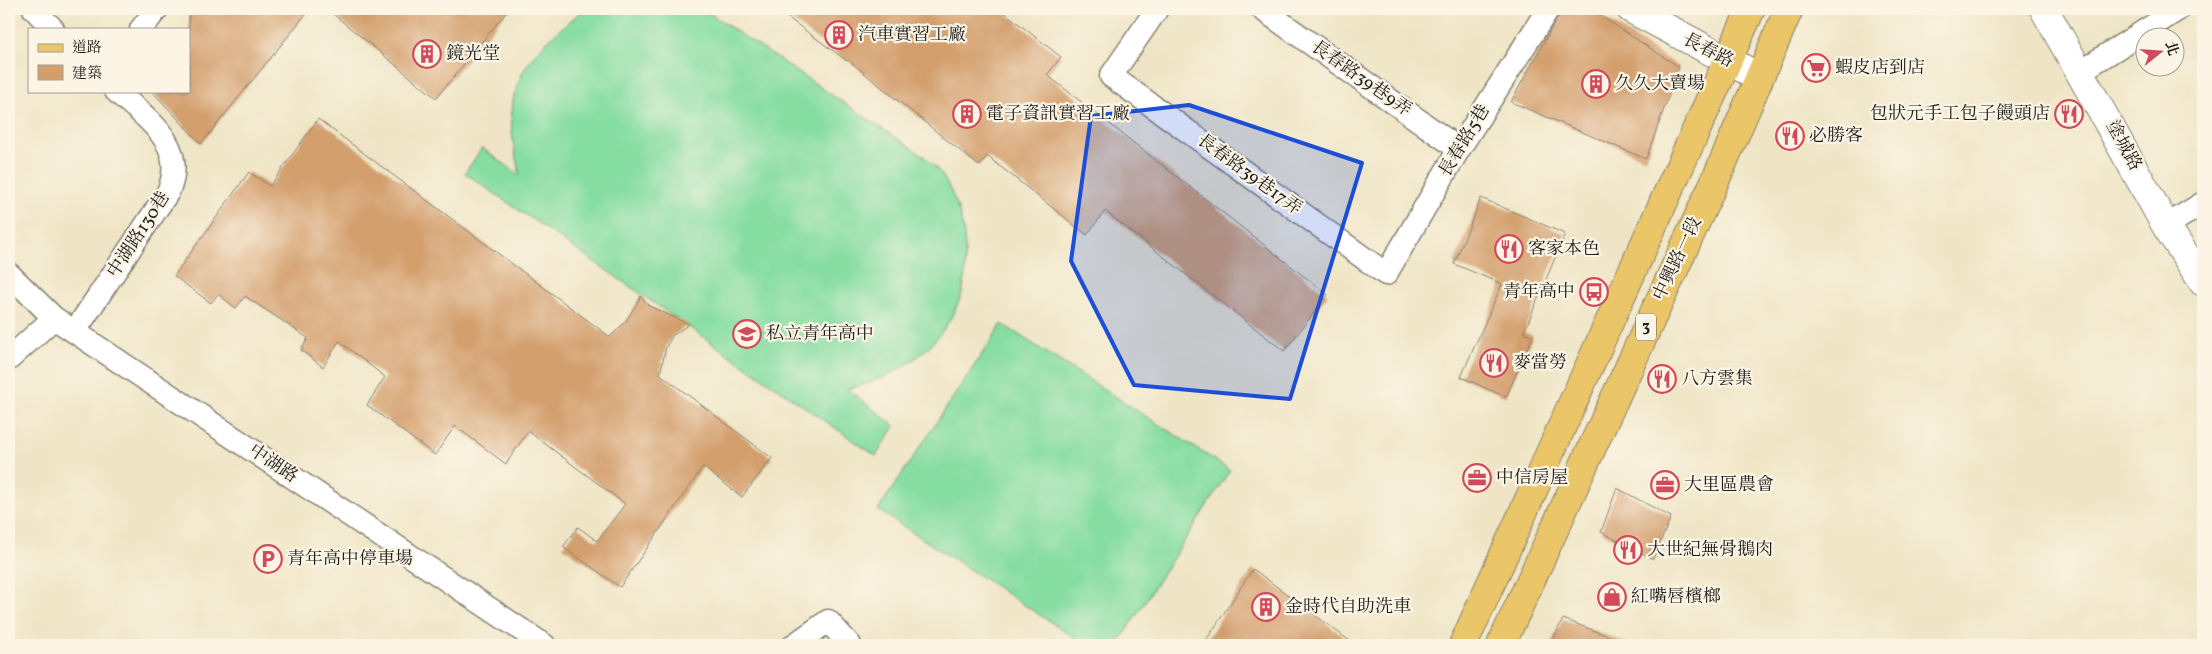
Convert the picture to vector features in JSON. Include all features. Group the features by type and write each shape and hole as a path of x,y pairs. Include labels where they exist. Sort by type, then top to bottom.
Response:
{"main road":[{"name":"中興路一段","path":"1463,645 1751,9"},
{"name":"中興路一段","path":"1501,645 1719,172 1789,9"}],"street":[{"path":"34,9 52,28"},
{"path":"142,28 157,9"},
{"name":"長春路39巷17弄","path":"1157,9 1111,76 1386,274"},
{"name":"長春路39巷9弄","path":"1262,9 1459,149"},
{"name":"長春路5巷","path":"1386,274 1459,149 1548,9"},
{"name":"長春路","path":"1630,9 1759,77"},
{"name":"塗城路","path":"2044,9 2081,71 2166,226 2203,282"},
{"path":"2081,71 2180,9"},
{"name":"中湖路130巷","path":"75,331 168,192 174,178 175,165 160,131 117,92"},
{"path":"2166,226 2203,203"},
{"name":"中湖路","path":"9,274 54,318 544,645"},
{"path":"9,358 54,318"},
{"path":"794,645 828,621 850,645"}],"highlighted area":[{"path":"1189,105 1362,163 1290,399 1134,385 1071,261 1091,116"}],"green space":[{"path":"585,9 703,9 925,157 943,177 954,197 962,224 965,243 963,290 959,301 940,334 914,359 883,378 847,389 895,426 876,456 465,173 482,148 520,175 514,146 512,120 513,99 520,79 544,44"},
{"path":"1002,324 1230,470 1117,645 1086,645 878,510"}],"building":[{"path":"189,9 310,9 201,144 153,92 190,92"},
{"name":"鏡光堂","path":"327,9 509,9 436,98"},
{"path":"776,9 1000,9 1061,57 1047,75 1328,295 1284,351 1105,211 1087,235 987,156 979,166 848,60"},
{"name":"久久大賣場","path":"1562,9 1590,9 1679,67 1646,159 1511,102"},
{"path":"318,119 610,337 626,321 641,296 649,306 689,324 672,336 666,347 660,374 772,458 742,497 703,467 620,587 563,547 578,527 597,541 625,504 528,431 506,464 455,426 435,455 367,405 385,377 339,341 323,367 301,350 308,338 245,296 236,308 218,294 211,303 174,276 249,172 270,186"},
{"path":"1481,198 1565,234 1524,332 1533,336 1506,397 1461,377 1502,284 1454,264"},
{"path":"1617,488 1671,517 1653,559 1601,532"},
{"name":"金時代自助洗車","path":"1253,569 1355,645 1203,645"},
{"path":"1563,619 1627,643 1626,645 1550,645"}],"place":[{"name":"汽車實習工廠","path":"839,35"},
{"name":"鏡光堂","path":"427,54"},
{"name":"蝦皮店到店","path":"1816,68"},
{"name":"久久大賣場","path":"1596,84"},
{"name":"電子資訊實習工廠","path":"967,114"},
{"name":"包狀元手工包子饅頭店","path":"2069,114"},
{"name":"必勝客","path":"1790,136"},
{"name":"客家本色","path":"1509,249"},
{"name":"青年高中","path":"1594,292"},
{"name":"私立青年高中","path":"747,334"},
{"name":"麥當勞","path":"1494,363"},
{"name":"八方雲集","path":"1662,379"},
{"name":"中信房屋","path":"1477,478"},
{"name":"大里區農會","path":"1665,485"},
{"name":"大世紀無骨鵝肉","path":"1628,550"},
{"name":"青年高中停車場","path":"268,559"},
{"name":"紅嘴唇檳榔","path":"1612,597"},
{"name":"金時代自助洗車","path":"1266,607"}]}
